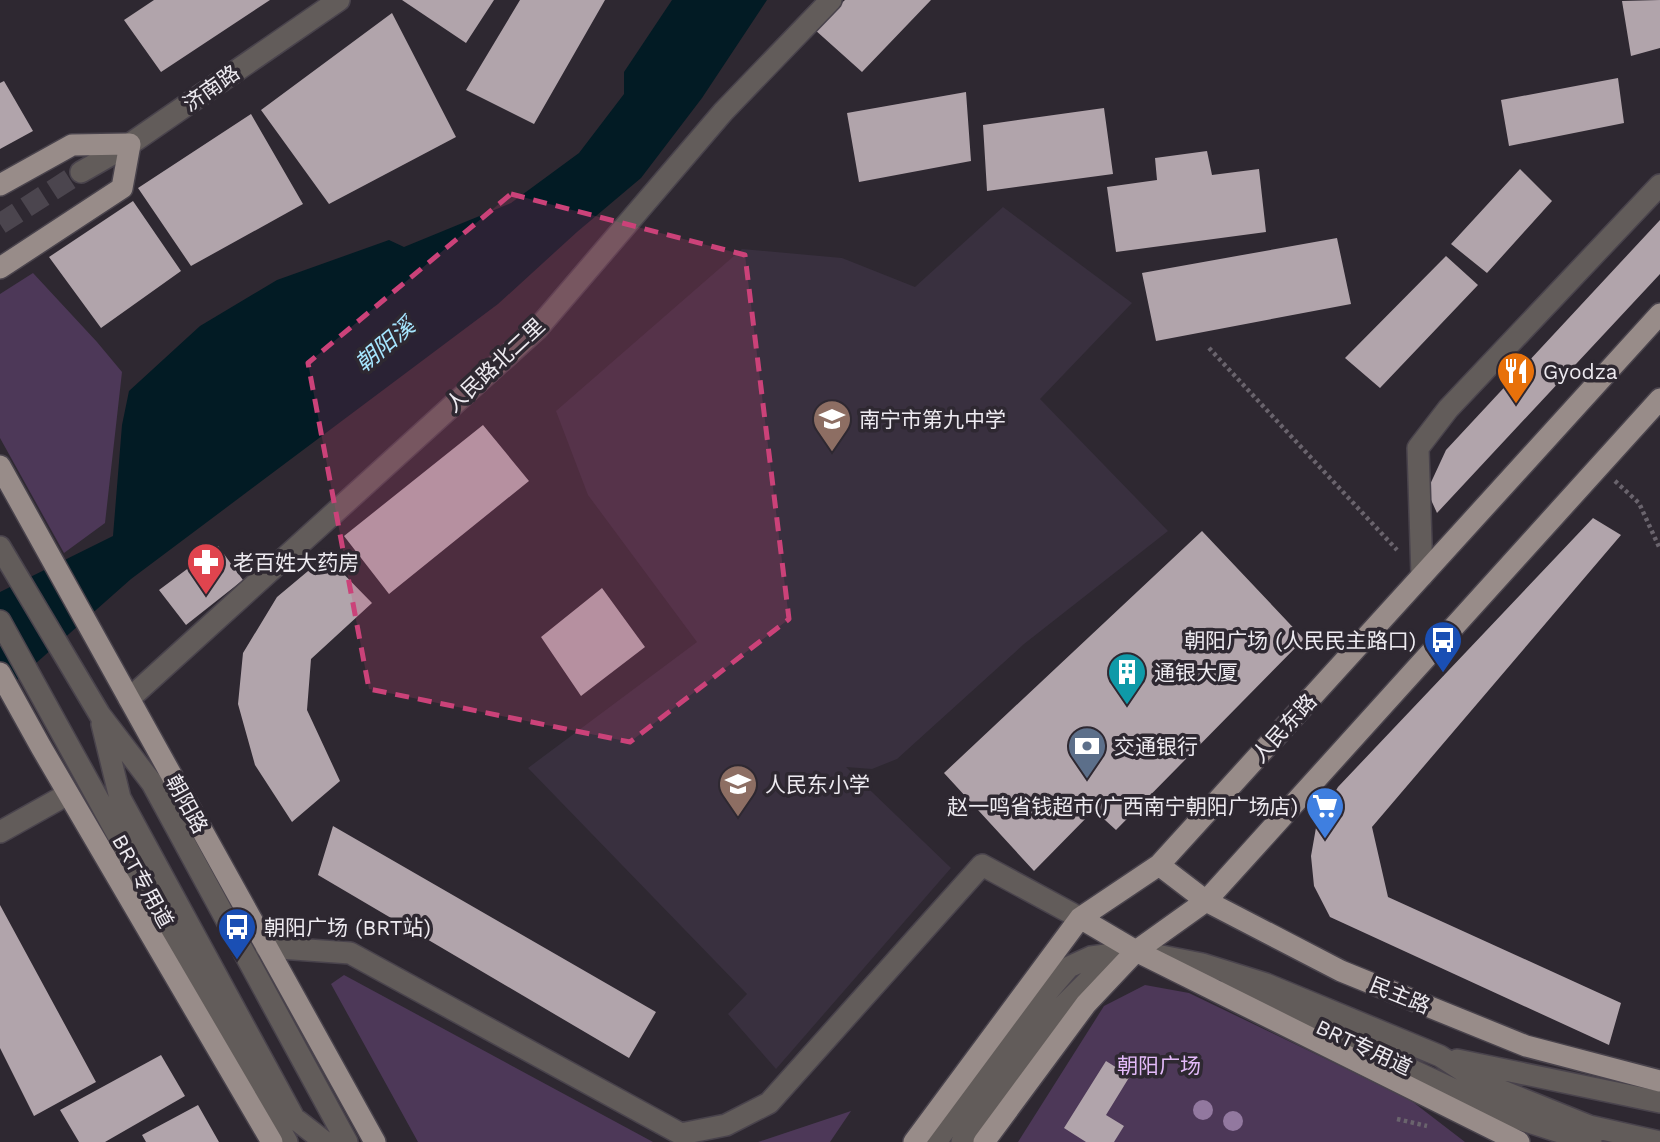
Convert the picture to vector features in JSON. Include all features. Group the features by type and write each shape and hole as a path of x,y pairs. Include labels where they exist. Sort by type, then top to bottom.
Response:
{"main road":[{"path":"0,185 72,145 130,144 122,188 0,268"},
{"name":"人民东路","path":"914,1142 1080,918 1159,865 1660,314"},
{"path":"984,1142 1086,1004 1136,950 1206,901 1660,399"},
{"name":"朝阳路","path":"0,466 375,1142"},
{"path":"0,673 272,1142"},
{"name":"民主路","path":"1159,865 1206,901 1340,971 1526,1046 1660,1081"},
{"path":"1080,918 1136,950 1519,1142"}],"street":[{"name":"济南路","path":"81,172 130,144 339,0"},
{"name":"人民路北二里","path":"129,699 538,328 723,111 831,0"},
{"path":"1422,576 1418,449 1448,410 1660,185"},
{"name":"BRT专用道","path":"0,547 100,715 152,783 347,1142"},
{"name":"BRT专用道","path":"0,621 287,1142"},
{"name":"BRT专用道","path":"100,715 120,798 294,1118 325,1142"},
{"path":"0,832 68,794"},
{"path":"265,947 350,953 681,1134 726,1125 769,1103 982,865 1080,918"},
{"path":"962,1142 1056,1013 1096,973 1136,950"},
{"name":"BRT专用道","path":"1136,950 1227,983 1510,1116 1591,1142"},
{"name":"BRT专用道","path":"936,1142 1038,1003 1069,967 1091,957 1136,950 1202,964 1266,984 1440,1056 1480,1082 1589,1126 1660,1142"},
{"name":"BRT专用道","path":"1440,1056 1660,1102"}],"path":[{"path":"1209,348 1422,576"},
{"path":"1599,466 1639,503 1660,549"}],"highlighted area":[{"path":"511,194 745,255 789,619 630,742 369,689 308,363"}],"shaded area":[{"name":"南宁市第九中学","path":"1003,207 1132,303 1040,399 1168,531 1024,644 897,759 872,769 846,767 951,868 776,1069 728,1014 747,994 528,768 697,642 588,495 556,411 742,249 842,258 915,287"}],"green space":[{"path":"33,273 122,372 105,523 64,553 0,438 0,294"},
{"path":"344,975 653,1142 418,1142 331,984"},
{"name":"朝阳广场","path":"1145,985 1189,993 1409,1099 1465,1142 1018,1142 1104,1006"},
{"path":"851,1111 830,1142 758,1142"}],"water":[{"name":"朝阳溪","path":"672,0 767,0 702,98 641,178 498,304 131,579 0,695 0,592 113,536 122,425 129,391 200,326 277,280 389,240 404,247 511,203 579,153 624,94 624,72"}],"building":[{"path":"154,0 270,0 161,72 124,20"},
{"path":"402,0 494,0 466,43"},
{"path":"520,0 605,0 534,124 466,90"},
{"path":"845,0 931,0 862,72 814,29"},
{"path":"1660,0 1660,48 1631,56 1622,1"},
{"path":"392,13 456,137 329,204 261,110"},
{"path":"1618,78 1624,123 1509,146 1501,100"},
{"path":"4,81 33,131 0,149 0,83"},
{"path":"966,92 971,161 859,182 847,113"},
{"path":"1104,108 1113,174 987,191 983,125"},
{"path":"251,114 303,204 191,266 138,188"},
{"path":"1207,151 1212,175 1259,169 1266,232 1116,252 1107,187 1157,180 1155,158"},
{"path":"1520,169 1552,201 1487,273 1451,244"},
{"path":"133,201 181,271 101,328 49,257"},
{"path":"1660,220 1660,274 1437,513 1427,491 1446,450"},
{"path":"1337,238 1351,304 1156,341 1142,273"},
{"path":"1446,256 1478,285 1380,388 1345,358"},
{"path":"483,425 529,481 389,594 344,536"},
{"path":"1593,518 1621,535 1372,827 1388,897 1621,1003 1609,1045 1330,917 1314,886 1311,856 1317,822 1338,787"},
{"name":"通银大厦","path":"1202,531 1304,639 1116,830 1094,810 1034,871 944,773"},
{"path":"218,546 243,580 186,625 159,590"},
{"path":"326,556 372,603 311,659 307,710 340,781 292,822 255,765 238,704 243,653 277,597"},
{"path":"602,588 645,647 581,696 541,637"},
{"path":"333,826 656,1012 629,1058 318,875"},
{"path":"0,905 96,1082 34,1116 0,1048"},
{"path":"161,1055 185,1096 105,1142 79,1142 60,1110"},
{"path":"1106,1061 1130,1076 1106,1115 1124,1126 1114,1142 1086,1142 1064,1128"},
{"path":"198,1105 219,1142 146,1142 142,1135"}],"tunnel":[{"path":"0,224 81,172"}],"place":[{"name":"Gyodza","path":"1516,405"},
{"name":"南宁市第九中学","path":"832,453"},
{"name":"老百姓大药房","path":"206,596"},
{"name":"朝阳广场 (人民民主路口)","path":"1443,674"},
{"name":"通银大厦","path":"1127,706"},
{"name":"交通银行","path":"1087,780"},
{"name":"人民东小学","path":"738,818"},
{"name":"赵一鸣省钱超市(广西南宁朝阳广场店)","path":"1325,840"},
{"name":"朝阳广场 (BRT站)","path":"237,961"}]}
